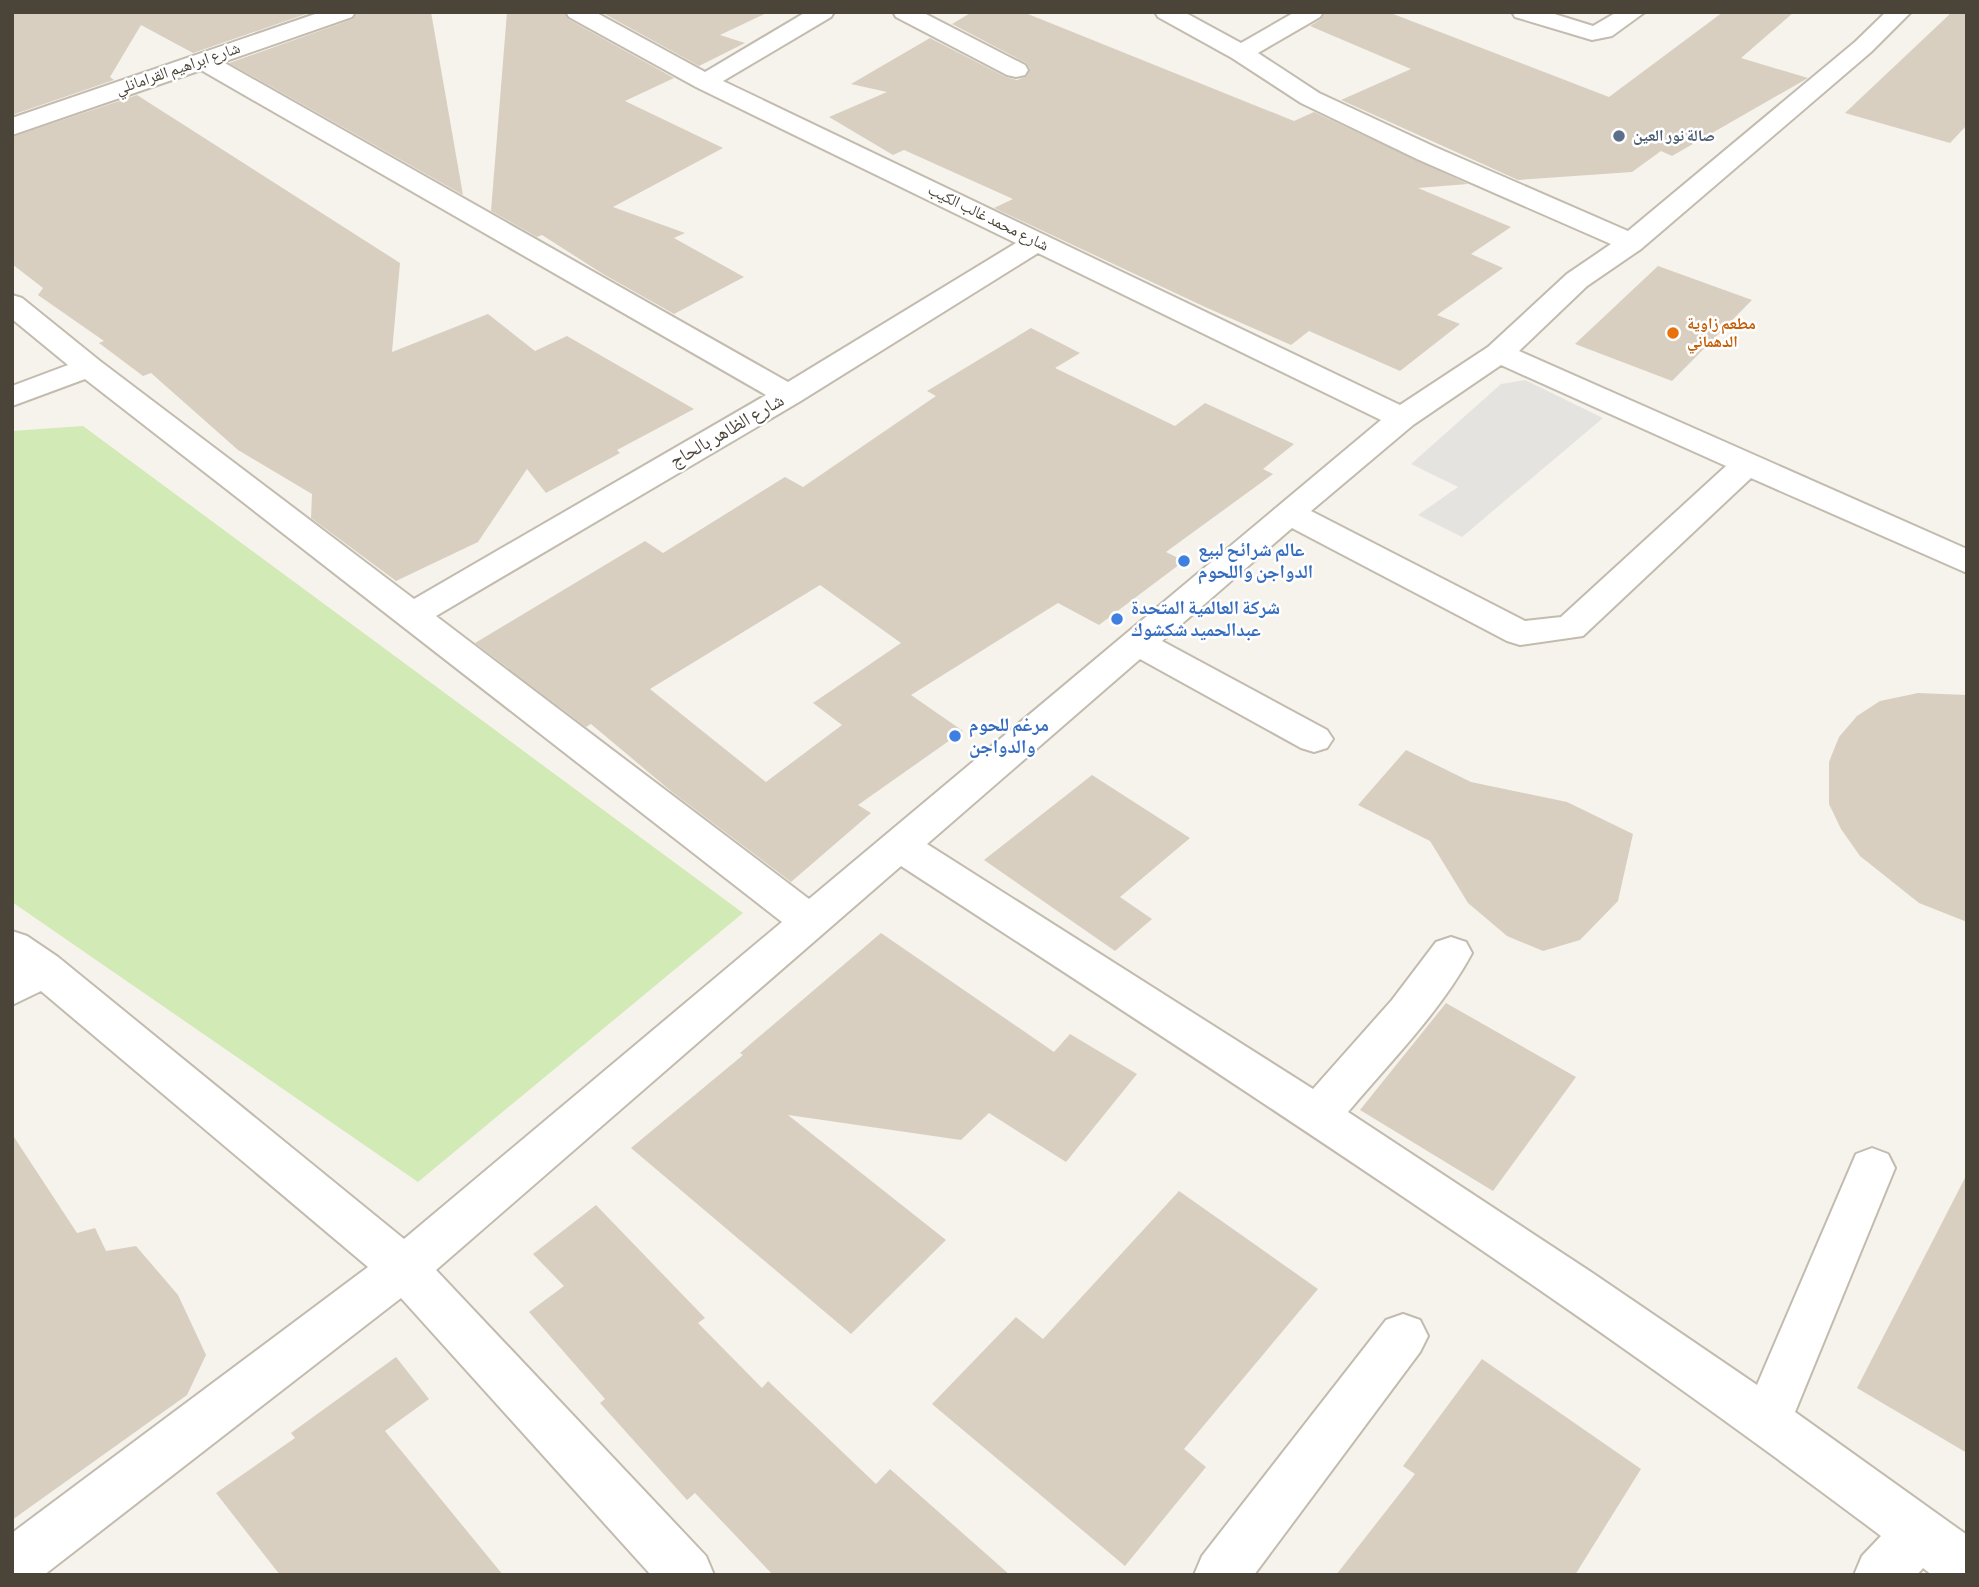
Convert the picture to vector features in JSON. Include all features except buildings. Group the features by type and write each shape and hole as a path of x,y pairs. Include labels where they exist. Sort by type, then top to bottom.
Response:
{"street":[{"name":"شارع ابراهيم القرامانلي","path":"12,127 344,12"},
{"name":"شارع محمد غالب الكيب","path":"577,12 705,82 1402,418"},
{"path":"705,82 823,12"},
{"path":"904,12 1016,70"},
{"path":"1166,12 1241,53 1310,98 1426,153 1631,243"},
{"path":"1241,53 1312,12"},
{"path":"1523,12 1592,33 1604,31 1634,12"},
{"path":"12,1566 404,1268 1402,418 1499,353 1577,280 1631,243 1863,47 1900,12"},
{"path":"204,61 788,395"},
{"name":"شارع الظاهر بالحاج","path":"412,615 788,395 1037,242"},
{"path":"12,304 89,367 811,922"},
{"path":"1499,353 1967,562"},
{"path":"12,397 89,367"},
{"path":"1289,513 1520,633 1571,628 1747,464"},
{"path":"1138,643 1314,739"},
{"path":"900,846 1318,1115 1681,1360 1967,1568"},
{"path":"1318,1115 1407,1012 1451,953"},
{"path":"22,968 404,1268 687,1575"},
{"path":"1766,1422 1872,1168"},
{"path":"1221,1575 1403,1336"},
{"path":"1881,1575 1920,1533"}],"green space":[{"path":"83,426 743,913 418,1182 12,902 12,431"}],"shaded area":[{"path":"1525,380 1603,418 1462,537 1418,515 1458,487 1411,464 1501,384"}],"place":[{"name":"صالة نور العين","path":"1619,136"},
{"name":"مطعم زاوية الدهماني","path":"1673,333"},
{"name":"عالم شرائح لبيع الدواجن واللحوم","path":"1184,561"},
{"name":"شركة العالمية المتحدة عبدالحميد شكشوك","path":"1117,619"},
{"name":"مرغم للحوم والدواجن","path":"955,736"}]}
